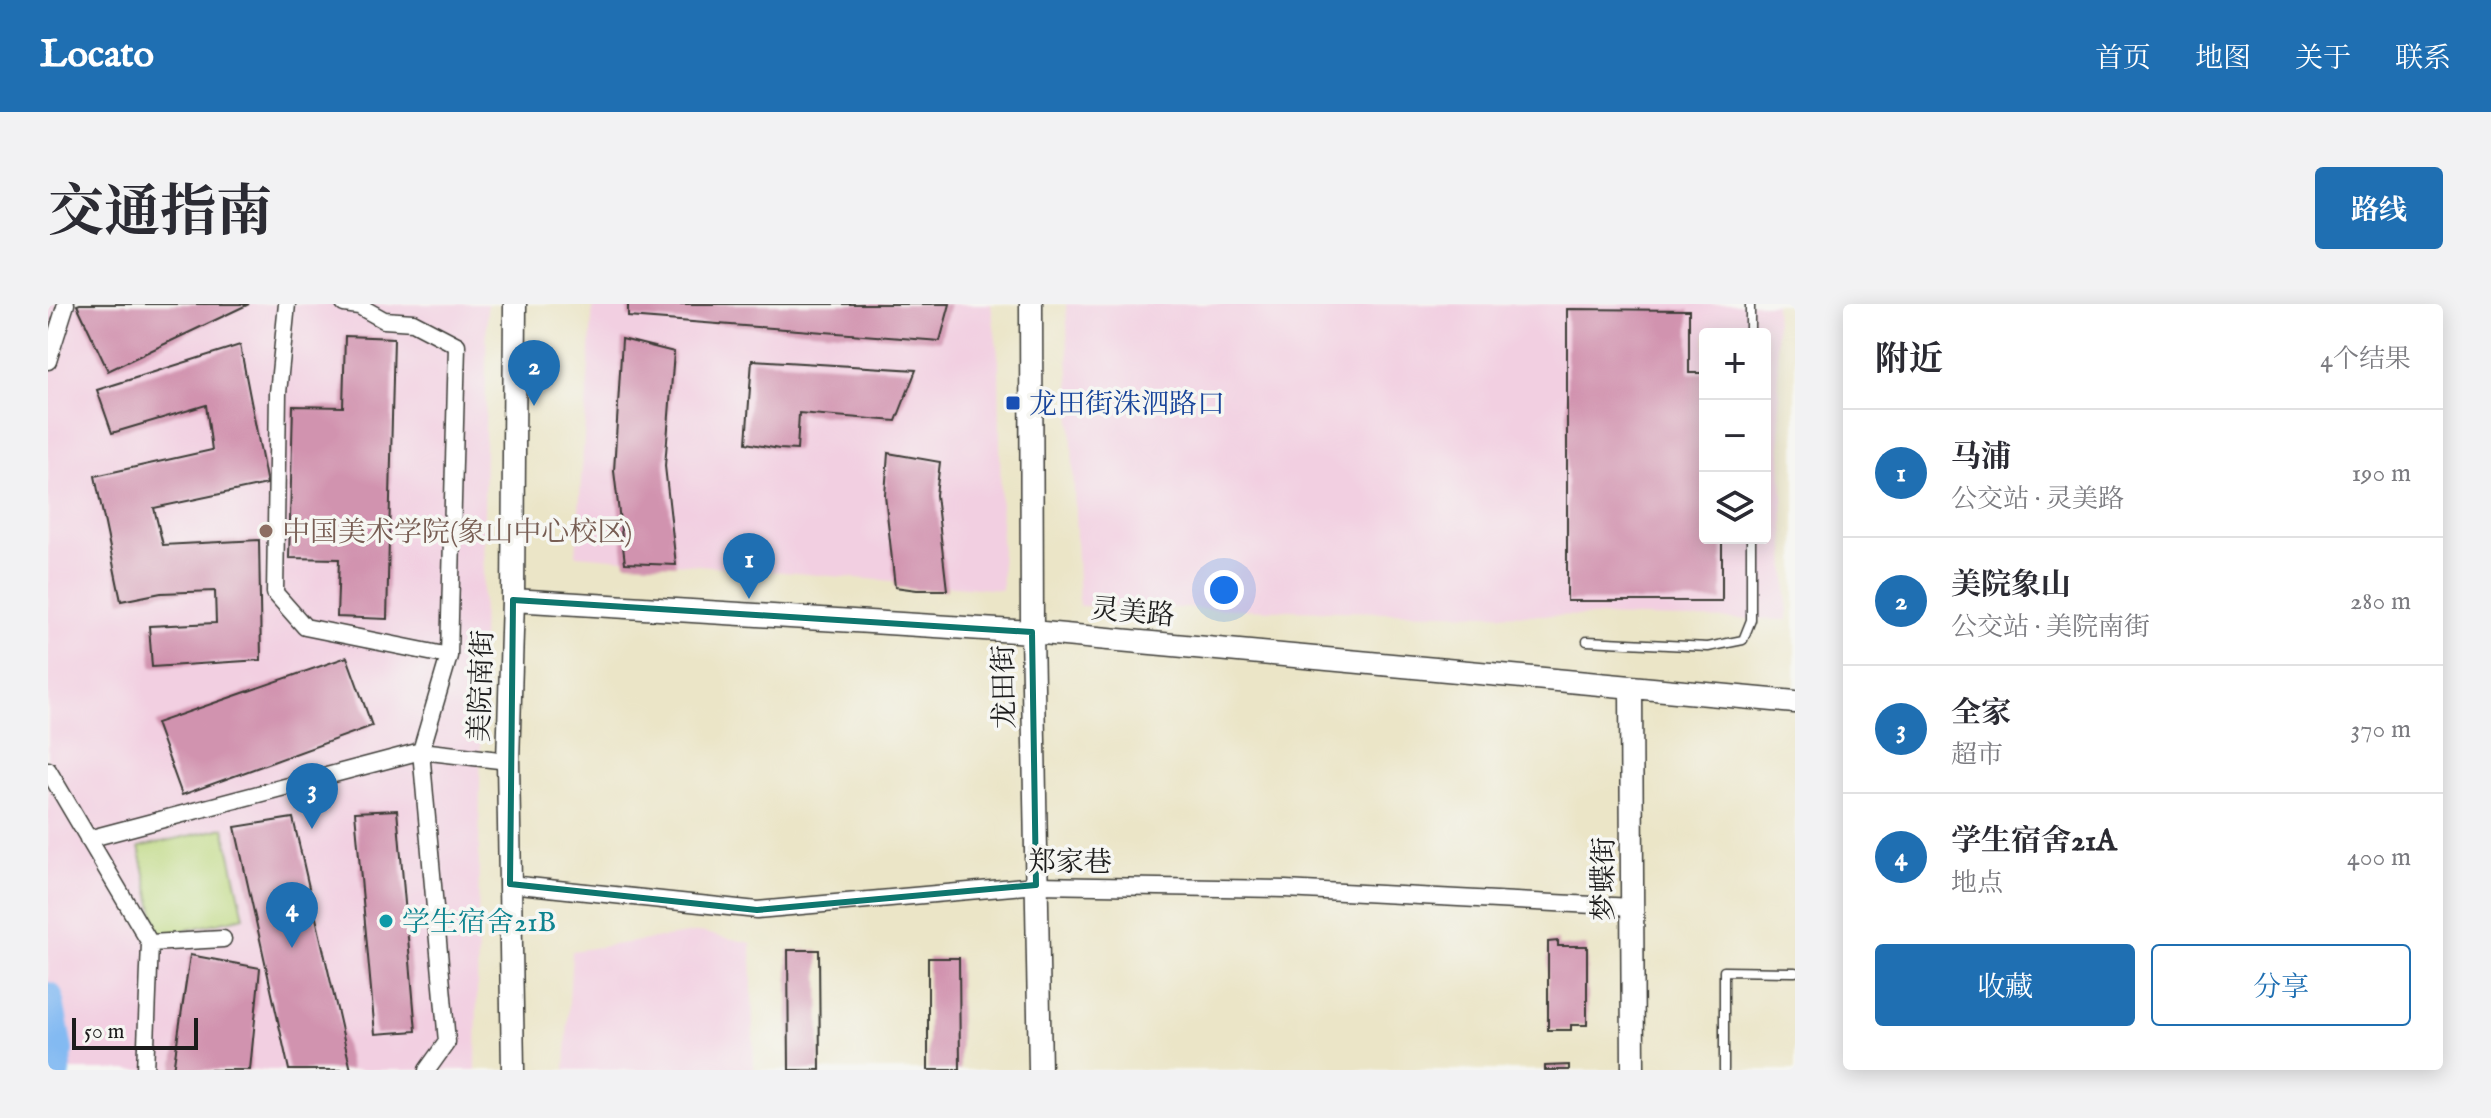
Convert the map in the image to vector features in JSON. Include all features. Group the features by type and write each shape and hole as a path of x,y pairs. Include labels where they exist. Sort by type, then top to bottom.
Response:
{"street":[{"path":"48,361 66,304"},
{"path":"287,304 278,393 275,593 305,627 449,656"},
{"path":"344,304 359,306 384,320 413,322 457,345 449,656 421,751 447,1042 427,1070"},
{"name":"美院南街","path":"513,1070 508,761 513,600 515,304"},
{"name":"龙田街","path":"1031,304 1032,632 1040,1070"},
{"name":"灵美路","path":"513,600 1032,632 1795,702"},
{"name":"梦蝶街","path":"1631,687 1633,1070"},
{"path":"88,839 421,751 508,761"},
{"path":"48,770 150,943 145,1070"},
{"name":"郑家巷","path":"510,884 757,910 1036,885 1285,889 1633,907"},
{"path":"150,943 223,939"}],"lane":[{"path":"1750,304 1750,328"},
{"path":"1587,641 1708,647 1743,640 1751,620 1751,544"},
{"path":"1724,1070 1724,971 1795,972"}],"highlighted area":[{"path":"513,600 1032,632 1036,885 757,910 510,884"}],"shaded area":[{"name":"中国美术学院(象山中心校区)","path":"48,304 487,304 476,1070 48,1070"},
{"path":"593,304 991,304 999,361 1002,590 576,555"},
{"path":"1066,304 1775,304 1788,620 1079,606"},
{"path":"700,932 751,943 754,1070 565,1070 572,951"}],"green space":[{"path":"224,828 244,917 159,936 139,847"}],"building":[{"path":"249,304 108,371 77,305"},
{"path":"628,304 950,304 940,341 628,317"},
{"path":"1567,309 1689,310 1689,373 1699,373 1699,544 1722,544 1722,601 1567,601"},
{"path":"345,336 394,338 387,619 337,617 339,559 289,558 293,406 343,407"},
{"path":"622,339 674,352 665,466 676,565 625,563 614,471"},
{"path":"240,345 267,484 154,508 163,545 259,540 261,660 152,667 149,626 216,623 215,591 161,593 121,601 95,476 212,450 206,405 112,433 97,390"},
{"path":"752,360 916,370 896,421 799,413 797,450 779,449 746,443"},
{"path":"888,453 940,462 936,495 947,590 895,587 885,495"},
{"path":"347,657 372,726 182,795 156,723"},
{"name":"学生宿舍21B","path":"397,810 416,1031 375,1034 355,812"},
{"path":"293,818 351,1070 289,1070 235,827"},
{"path":"1558,941 1558,946 1587,946 1587,1025 1571,1025 1571,1030 1548,1030 1548,942"},
{"path":"788,950 819,950 820,1070 789,1070"},
{"path":"190,955 260,968 250,1070 173,1070"},
{"path":"928,958 959,958 960,1070 928,1070"},
{"path":"1569,1065 1569,1070 1545,1070 1545,1066"}],"waterway":[{"path":"48,997 58,1050 56,1070"}],"place":[{"name":"龙田街洙泗路口","path":"1013,403"},
{"name":"美院象山","path":"534,406"},
{"name":"中国美术学院(象山中心校区)","path":"266,531"},
{"name":"马浦","path":"749,599"},
{"name":"全家","path":"312,829"},
{"name":"学生宿舍21B","path":"386,921"},
{"name":"学生宿舍21A","path":"292,948"}]}
